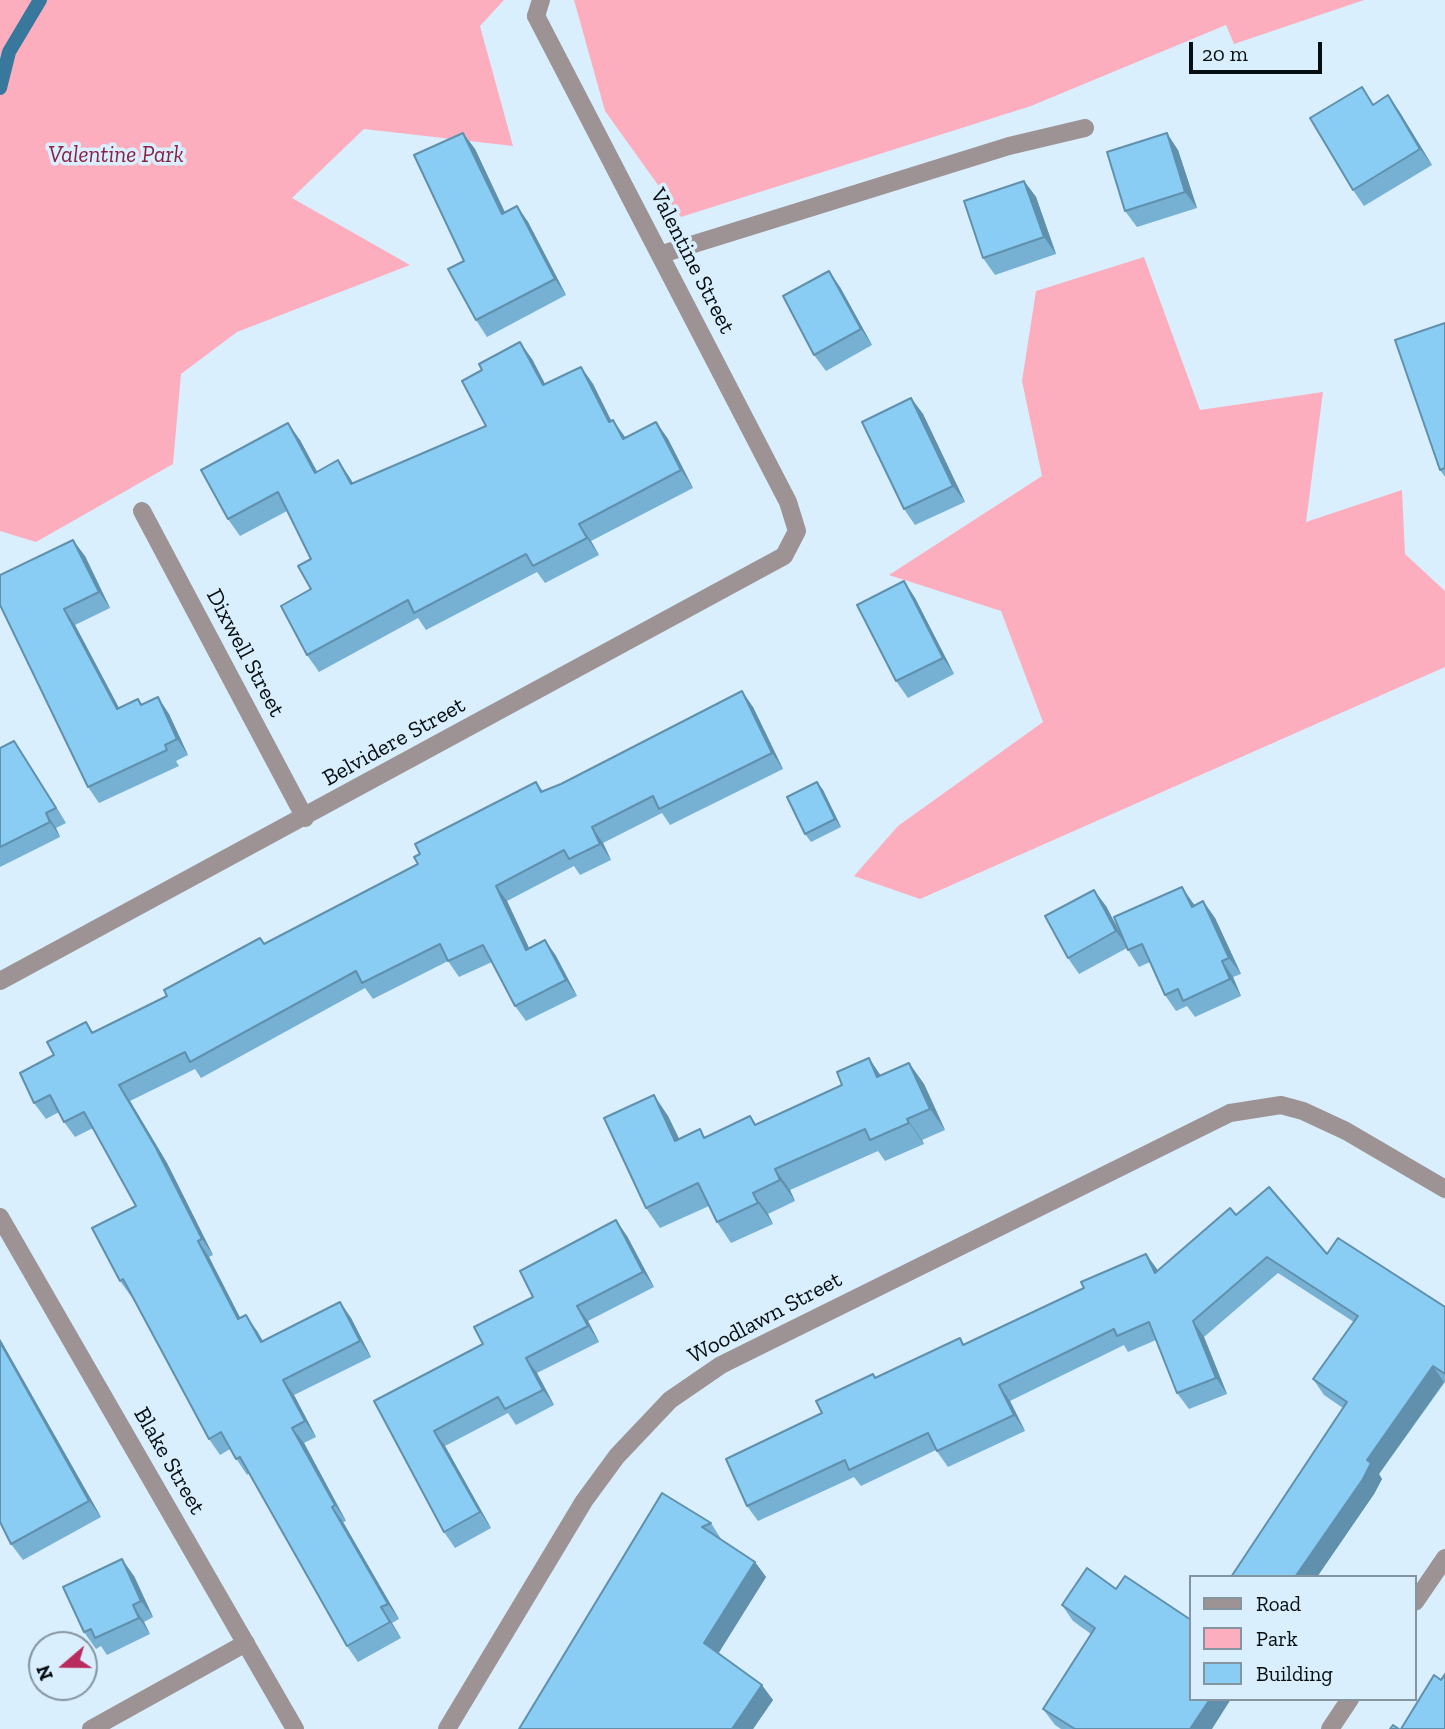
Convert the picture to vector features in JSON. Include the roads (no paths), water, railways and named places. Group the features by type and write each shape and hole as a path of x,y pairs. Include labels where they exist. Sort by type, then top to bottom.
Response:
{"street":[{"name":"Valentine Street","path":"538,8 788,502 797,531"},
{"path":"662,254 1009,146 1085,128"},
{"name":"Dixwell Street","path":"142,511 305,818"},
{"name":"Belvidere Street","path":"0,981 784,556 797,531"},
{"name":"Woodlawn Street","path":"447,1729 584,1501 633,1436 670,1400 721,1365 1230,1112 1280,1105 1303,1111 1346,1131 1445,1189"},
{"name":"Blake Street","path":"0,1217 295,1729"},
{"path":"1417,1599 1445,1558"},
{"path":"91,1729 246,1643"},
{"path":"1329,1729 1349,1701"}],"waterway":[{"path":"0,88 9,52 40,0"}],"park label":[{"name":"Valentine Park","path":"116,155"}]}
